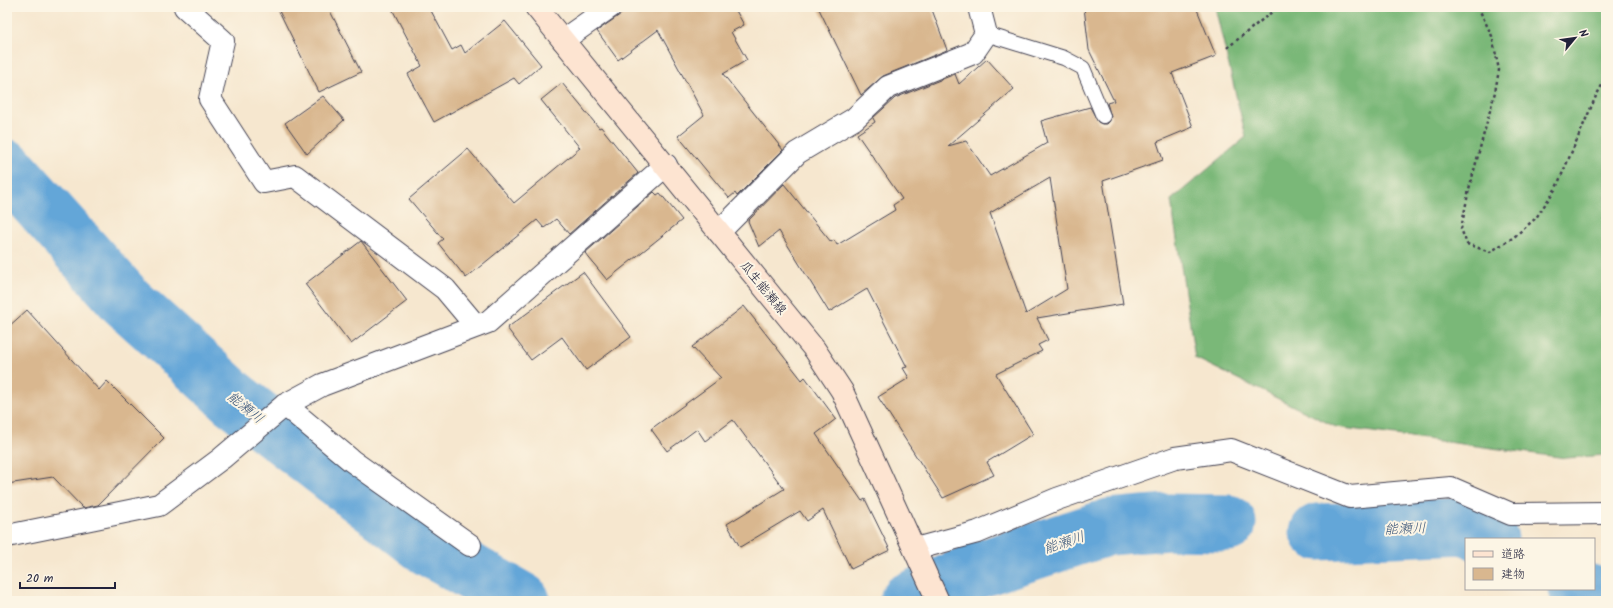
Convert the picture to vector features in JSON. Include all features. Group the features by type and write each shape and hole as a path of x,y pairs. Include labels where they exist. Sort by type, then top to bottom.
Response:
{"main road":[{"name":"瓜生能瀬線","path":"536,7 815,350 842,391 938,601"}],"street":[{"path":"185,7 223,41 210,99 264,182 295,176 445,289 476,326"},
{"path":"563,40 610,7"},
{"path":"719,232 797,153 854,119 888,87 973,53 986,34 979,7"},
{"path":"7,536 159,505 222,458 285,405 322,386 488,322 666,165"},
{"path":"285,405 352,461 470,545"},
{"path":"915,549 978,532 1057,499 1174,458 1231,450 1350,497 1451,488 1511,514 1606,513"}],"lane":[{"path":"986,34 1064,58 1083,68 1103,116"}],"path":[{"path":"1227,48 1278,7"},
{"path":"1478,7 1492,36 1499,70 1495,92 1469,189 1461,229 1467,244 1490,252 1514,237 1536,218 1556,188 1596,96 1606,78"}],"green space":[{"path":"1215,7 1606,7 1606,455 1566,458 1336,427 1195,358 1171,200 1246,137"}],"building":[{"path":"277,7 328,7 361,72 319,92"},
{"path":"391,7 429,7 452,50 461,45 465,53 505,21 541,65 519,84 514,78 434,122 408,74 422,66"},
{"path":"631,7 734,7 744,25 731,32 747,60 723,74 783,150 737,196 735,193 729,198 678,136 704,115 658,30 618,60 597,31"},
{"path":"818,7 931,7 947,50 883,76 861,95"},
{"path":"1084,7 1196,7 1216,56 1172,73 1193,127 1157,142 1163,160 1103,181 1123,304 1037,318 1048,340 1038,345 1042,351 996,374 1033,434 987,462 994,475 943,498 878,397 909,378 903,368 907,367 867,289 829,312 779,231 759,247 748,221 784,184 831,242 834,240 837,245 895,210 893,205 902,199 857,134 875,122 873,118 895,98 955,74 959,84 987,59 1014,89 948,146 966,141 990,176 1047,143 1041,121 1090,107 1098,122 1107,124 1111,117 1107,103 1114,101 1089,50","holes":["1050,178 1067,289 1026,314 990,213"]},
{"path":"562,83 599,128 601,127 638,173 569,234 556,219 544,228 537,220 466,278 438,243 443,239 409,199 468,149 514,203 580,148 541,100"},
{"path":"323,96 344,120 307,154 285,123"},
{"path":"654,192 657,195 660,193 682,220 607,280 585,253"},
{"path":"361,241 407,301 351,344 305,284"},
{"path":"583,272 631,337 586,370 562,337 531,360 507,328"},
{"path":"744,306 802,380 805,377 836,419 816,434 862,501 865,499 890,550 851,569 823,510 807,521 800,511 740,547 727,524 784,489 733,420 705,441 697,429 667,451 651,429 721,378 692,347"},
{"path":"27,310 99,390 107,381 164,438 98,505 83,508 53,477 7,484 7,328"}],"waterway":[{"name":"能瀬川","path":"7,168 126,301 234,399 427,547 522,601"},
{"name":"能瀬川","path":"908,601 977,570 1109,527 1168,522 1228,523"},
{"name":"能瀬川","path":"1318,532 1467,526 1488,538"},
{"name":"能瀬川","path":"1580,590 1606,598"}]}
